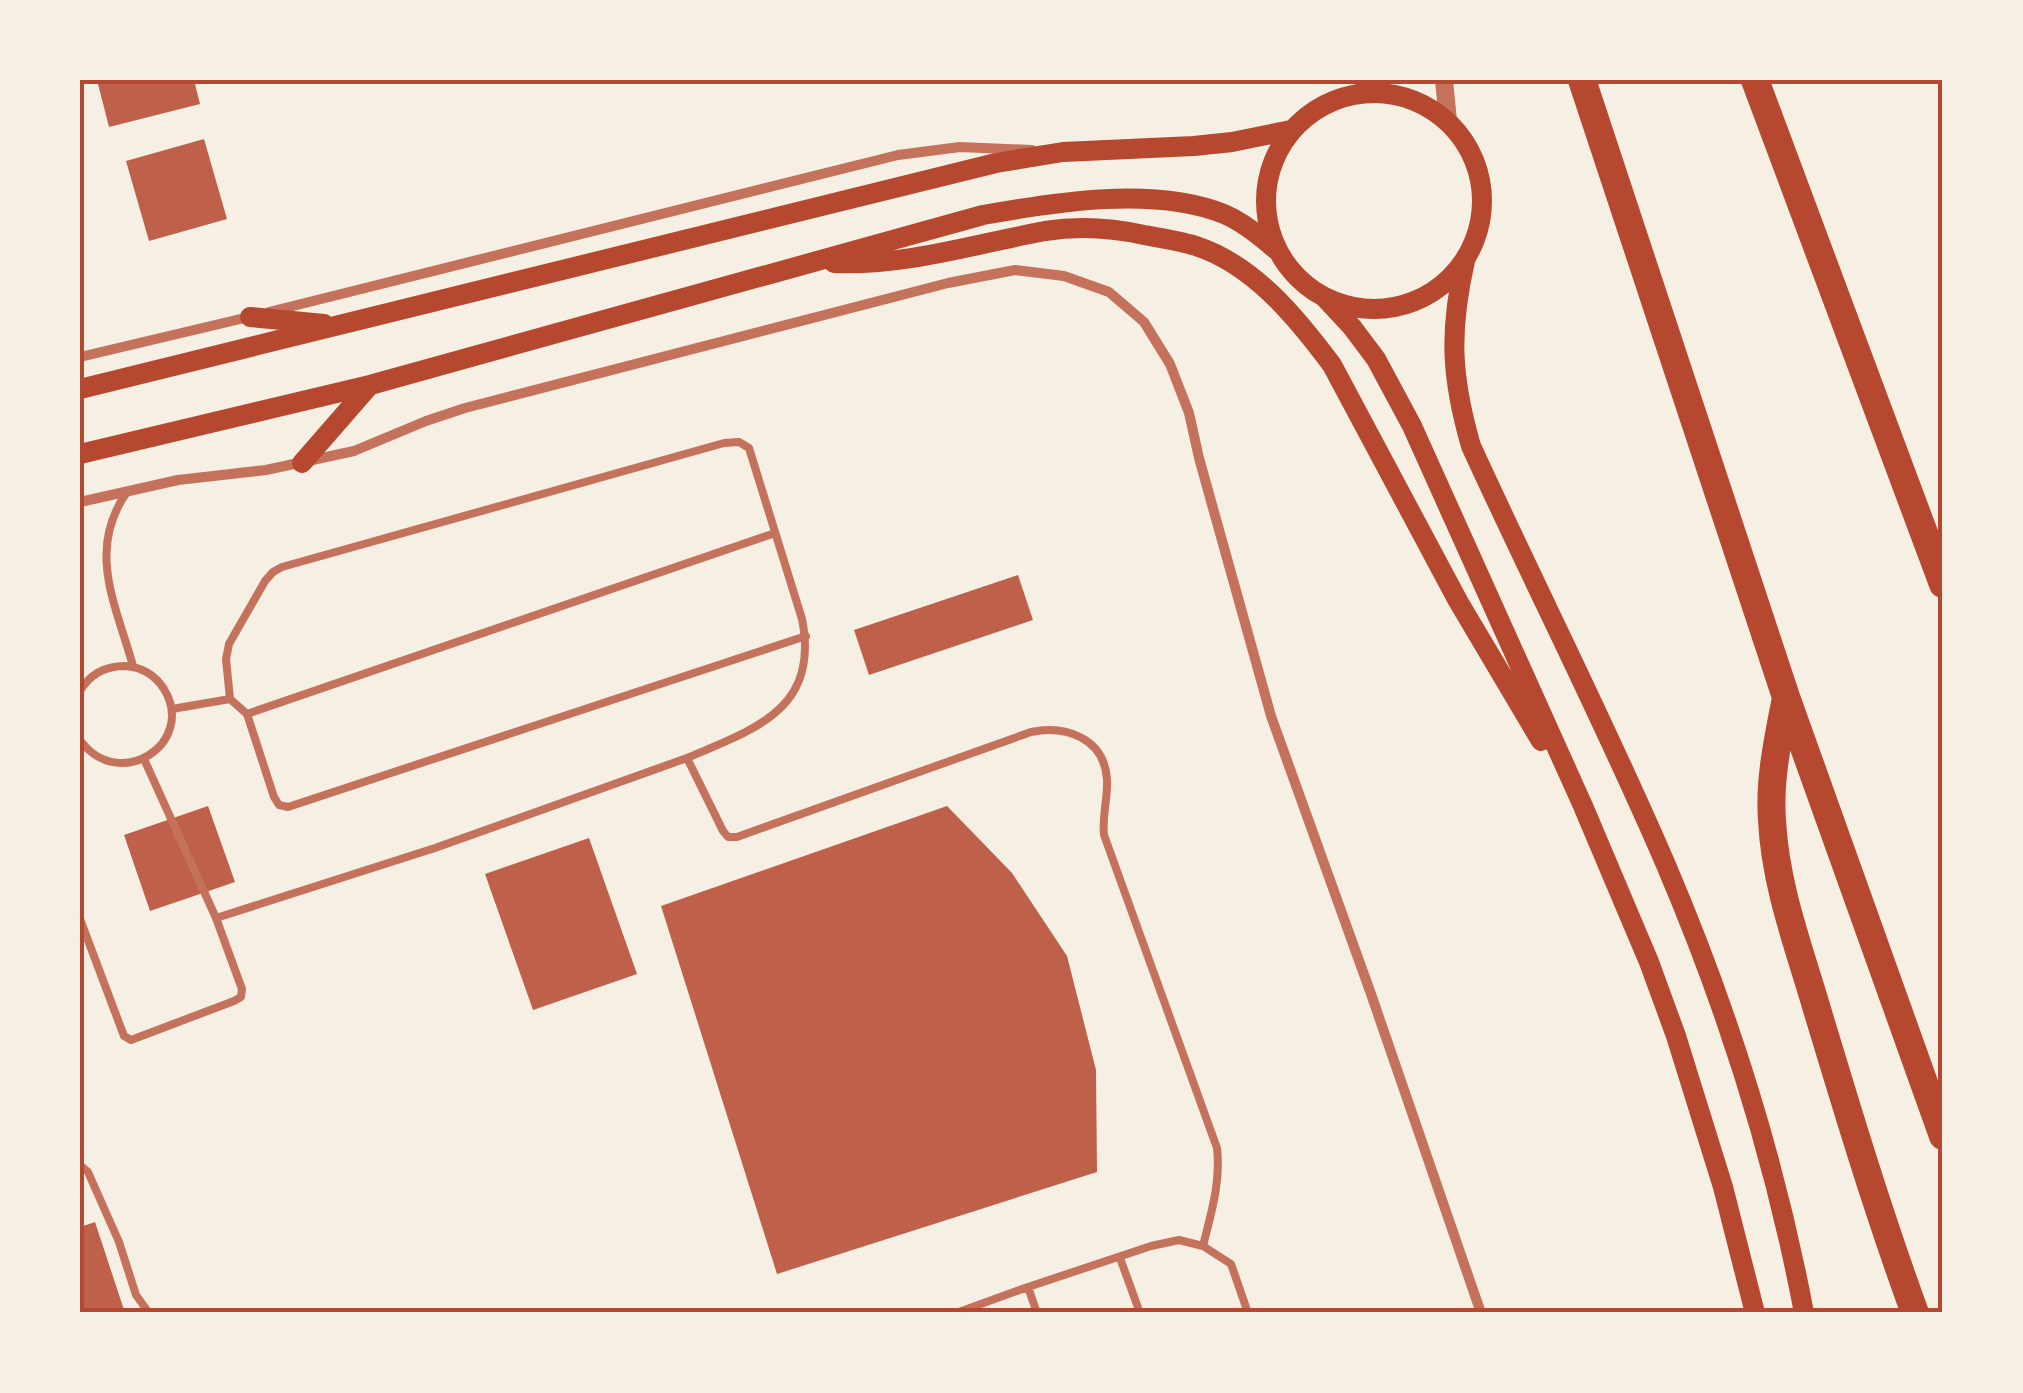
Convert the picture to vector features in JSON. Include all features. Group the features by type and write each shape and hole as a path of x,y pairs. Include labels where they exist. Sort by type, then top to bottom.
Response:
{"highway":[{"path":"1582,80 1786,697 1943,1136"},
{"path":"1755,80 1943,584"},
{"path":"1786,697 1772,783 1771,816 1780,882 1862,1159 1915,1313"}],"main road":[{"path":"1275,249 1266,218 1266,187 1274,156 1291,130 1334,99 1364,86 1422,104 1448,121 1467,145 1480,173 1483,203 1478,233 1465,260 1456,297 1453,335 1457,391 1472,446 1630,785 1700,951 1732,1035 1758,1122 1804,1313"},
{"path":"80,388 996,164 1063,152 1232,142 1291,130"},
{"path":"80,454 370,385 983,216 1076,201 1124,200 1170,201 1227,216 1253,230 1275,249 1294,274 1325,298 1352,327 1376,358 1412,426 1649,962 1723,1187 1754,1313"},
{"path":"812,262 886,262 1050,230 1087,228 1124,231 1197,246 1230,261 1276,299 1332,364 1468,618 1583,806"},
{"path":"1325,298 1355,308 1387,308 1417,301 1444,284 1465,260"},
{"path":"250,317 341,326"},
{"path":"302,463 370,385"}],"street":[{"path":"1444,80 1448,121"},
{"path":"80,357 898,155 976,147 1063,152"},
{"path":"80,502 178,480 302,463 354,451 465,408 948,283 1015,270 1064,276 1109,292 1144,322 1170,364 1189,413 1271,716 1372,994 1481,1313"}],"lane":[{"path":"216,918 436,848 687,758 754,730 772,718 798,684 806,636 748,448 738,442 282,567 266,581 230,644 226,660 230,698 247,714 274,797 279,805 288,807 806,636"},
{"path":"126,492 110,519 105,556 133,666"},
{"path":"247,714 775,533"},
{"path":"80,691 96,672 114,666 133,666 159,681 172,709 166,738 144,759 113,764 99,758 80,740"},
{"path":"172,709 230,698"},
{"path":"687,758 728,837 1031,732 1062,730 1087,740 1106,770 1104,834 1217,1148 1218,1186 1203,1246"},
{"path":"80,919 124,1036 131,1040 241,997 242,990 216,918 144,759"},
{"path":"80,1166 88,1172 119,1242 136,1295 149,1313"},
{"path":"956,1313 1028,1286 1178,1240 1203,1246 1231,1264 1248,1313"},
{"path":"1120,1258 1140,1313"},
{"path":"1028,1286 1037,1313"}],"building":[{"path":"97,80 194,80 200,104 109,127"},
{"path":"204,139 227,219 149,241 126,161"},
{"path":"1018,575 1033,620 869,675 854,630"},
{"path":"208,806 235,882 150,911 124,835"},
{"path":"947,806 1012,873 1067,956 1096,1070 1097,1172 777,1274 661,906"},
{"path":"589,838 637,974 533,1010 485,874"},
{"path":"95,1222 125,1313 80,1313 80,1227"}]}
